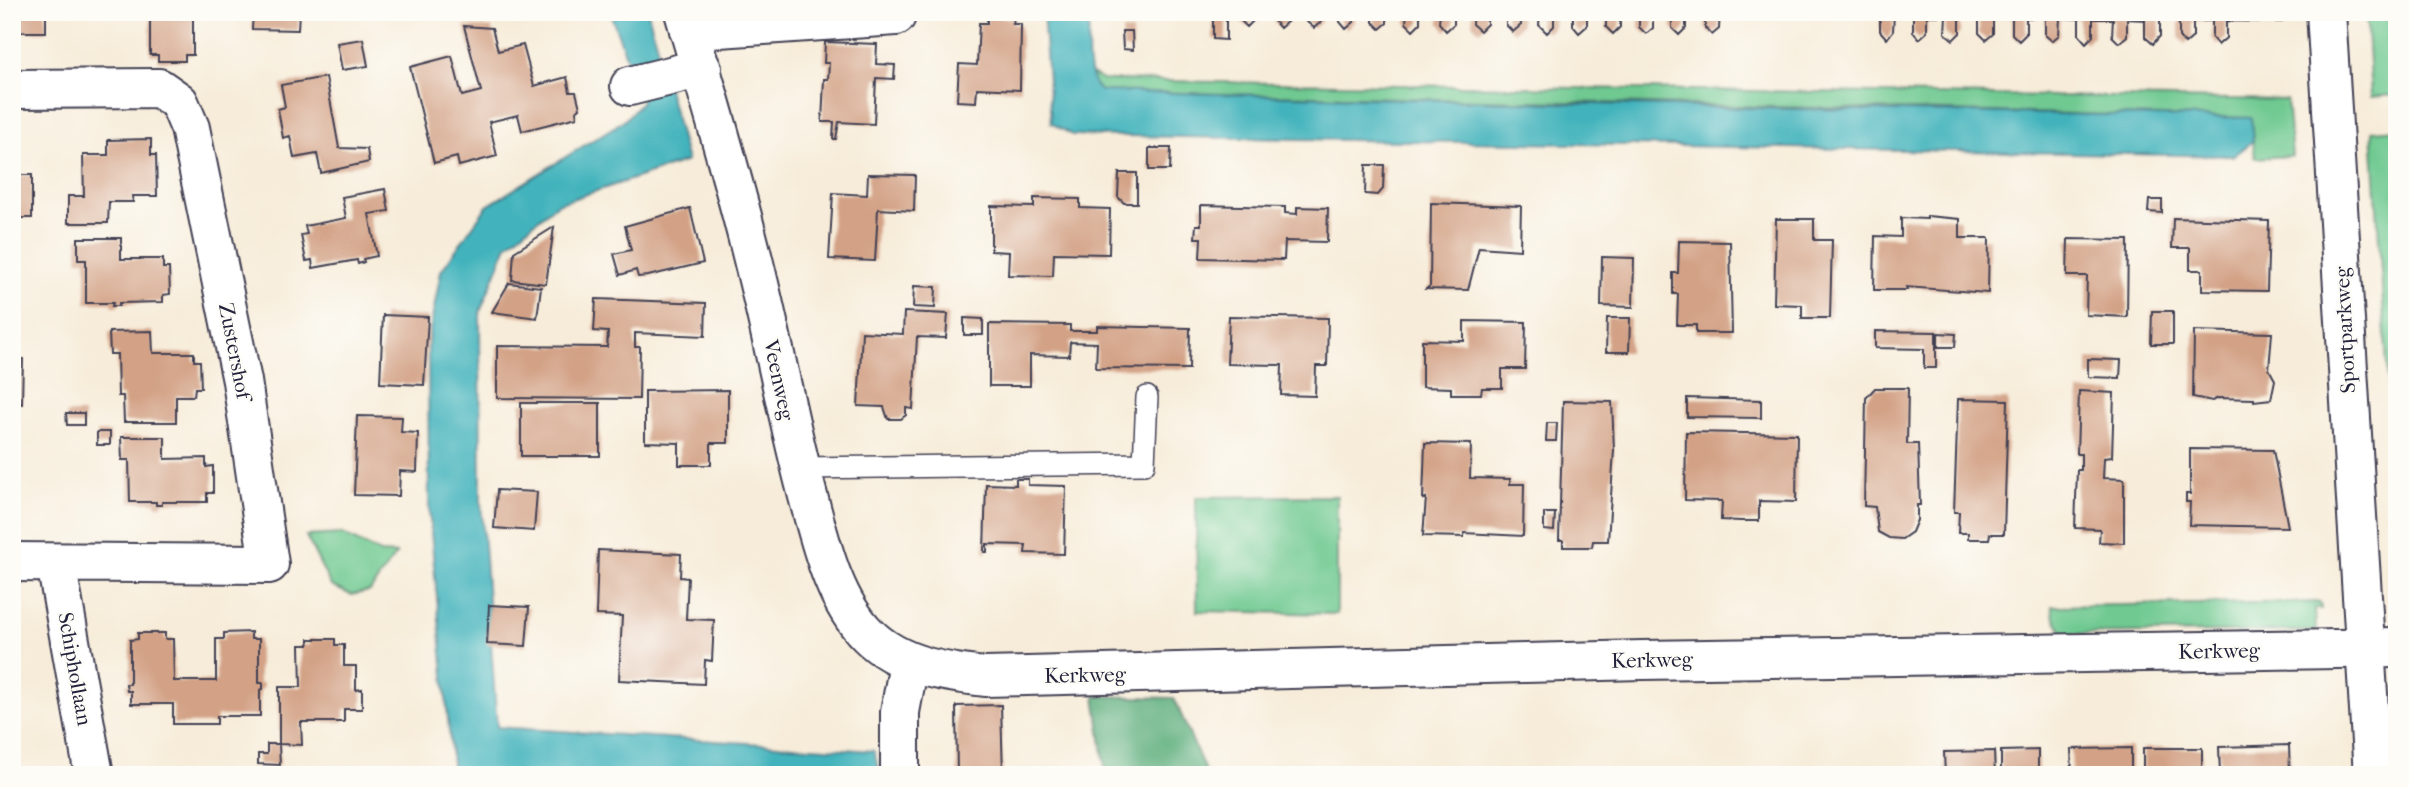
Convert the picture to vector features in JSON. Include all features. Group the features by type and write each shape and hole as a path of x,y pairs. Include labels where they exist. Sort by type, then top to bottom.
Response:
{"street":[{"path":"686,21 896,16 896,12"},
{"name":"Sportparkweg","path":"2326,12 2381,648 2374,775"},
{"name":"Veenweg","path":"686,21 687,72 761,290 800,468 823,551 855,620 869,636 909,663"},
{"path":"630,86 687,72"},
{"name":"Zustershof","path":"12,89 159,88 178,102 190,128 242,381 269,564 56,563"},
{"path":"12,562 56,563"},
{"name":"Schiphollaan","path":"56,563 94,775"},
{"name":"Kerkweg","path":"909,663 943,672 985,677 1642,660 2381,648"},
{"path":"900,775 900,712 909,663"}],"lane":[{"path":"800,468 1144,464 1147,397"}],"green space":[{"path":"2366,12 2389,12 2394,95 2371,97"},
{"path":"1091,74 1103,80 2287,100 2292,156 2255,158 2250,118 1101,91 1094,86"},
{"path":"2397,129 2397,523 2372,131"},
{"path":"1337,496 1337,614 1197,611 1196,497"},
{"path":"342,534 380,553 396,554 370,591 351,595 331,586 306,536"},
{"path":"2320,602 2321,609 2315,609 2316,631 2064,634 2054,617 2052,606"},
{"path":"1095,696 1174,698 1207,775 1106,775"}],"water":[{"path":"610,12 648,12 687,161 557,204 507,245 480,312 481,501 497,727 874,751 880,775 453,775 429,510 428,341 441,271 487,206 625,120 642,101"},
{"path":"1043,12 1089,12 1089,66 1095,85 1101,91 2251,118 2253,141 2234,156 1072,135 1051,123"}],"building":[{"path":"12,12 46,12 46,32 20,32 20,36 14,36"},
{"path":"150,12 193,12 193,55 185,55 185,61 158,61 158,55 150,55"},
{"path":"253,12 299,12 298,30 252,29"},
{"path":"1213,12 1226,12 1226,40 1213,39"},
{"path":"1241,12 1255,12 1254,20 1247,27 1240,20"},
{"path":"1274,12 1288,12 1288,21 1280,28 1273,20"},
{"path":"1307,12 1321,12 1321,22 1314,28 1306,21"},
{"path":"1340,12 1354,12 1354,22 1346,29 1340,22"},
{"path":"1373,12 1387,12 1387,23 1380,29 1373,22"},
{"path":"1407,12 1420,12 1420,23 1413,30 1406,23"},
{"path":"1440,12 1454,12 1454,24 1446,31 1439,23"},
{"path":"1473,12 1487,12 1487,24 1480,31 1472,24"},
{"path":"1506,12 1520,12 1521,25 1513,32 1506,25"},
{"path":"1540,12 1554,12 1554,26 1547,33 1539,25"},
{"path":"1573,12 1587,12 1587,26 1579,33 1573,26"},
{"path":"1606,12 1620,12 1620,27 1613,34 1606,27"},
{"path":"1639,12 1653,12 1653,28 1646,34 1639,27"},
{"path":"1672,12 1686,12 1686,28 1679,35 1672,28"},
{"path":"1705,12 1720,12 1719,29 1712,35 1705,28"},
{"path":"1860,12 2281,12 2282,22 2226,21 2226,38 2218,45 2212,38 2212,21 2193,21 2193,37 2185,44 2179,37 2179,20 2160,20 2160,36 2153,44 2145,37 2145,20 2127,19 2127,36 2119,43 2112,36 2113,19 2093,19 2093,36 2086,43 2079,35 2079,19 2060,18 2059,35 2052,41 2045,35 2045,18 2026,18 2026,34 2019,41 2012,34 2012,18 1993,17 1993,34 1986,40 1979,33 1979,17 1960,17 1960,33 1953,40 1945,33 1946,16 1927,16 1927,32 1919,39 1913,32 1913,15 1894,15 1893,31 1887,39 1880,31 1880,15"},
{"path":"987,17 1014,18 1013,24 1021,24 1020,90 977,88 976,102 957,101 959,64 977,65 979,23 987,23"},
{"path":"464,26 492,28 498,51 523,45 534,86 567,77 570,92 576,92 580,108 576,111 577,117 522,131 518,115 489,122 497,156 459,166 457,157 434,163 410,67 452,56 462,96 481,91"},
{"path":"1122,31 1132,31 1133,50 1123,49"},
{"path":"363,39 368,66 342,70 337,43"},
{"path":"825,42 877,44 876,64 895,65 894,79 876,78 874,124 839,122 836,139 833,139 834,122 822,122 824,79 828,79 829,63 824,63"},
{"path":"326,77 339,148 367,149 369,162 321,173 317,154 294,158 290,136 283,138 278,109 285,107 281,85"},
{"path":"151,139 151,155 156,155 157,196 132,196 133,202 109,202 108,223 68,223 68,196 84,196 83,155 108,155 108,140"},
{"path":"1149,148 1171,148 1170,170 1149,170"},
{"path":"1366,165 1384,165 1383,189 1378,195 1365,194"},
{"path":"1119,173 1137,173 1137,203 1124,203 1118,197"},
{"path":"868,174 915,175 914,211 878,209 875,261 829,259 833,193 867,195"},
{"path":"12,175 32,175 32,218 12,218"},
{"path":"385,189 389,211 369,214 377,256 363,259 364,262 358,264 357,260 313,268 312,260 306,261 301,235 307,234 305,226 346,218 342,197"},
{"path":"1034,198 1080,199 1080,208 1110,209 1109,254 1054,253 1053,276 1008,275 1009,252 991,251 991,206 1034,207"},
{"path":"2149,200 2162,200 2162,213 2148,212"},
{"path":"1431,203 1521,206 1520,250 1479,247 1468,290 1426,289 1430,286"},
{"path":"1201,205 1285,207 1285,213 1297,214 1297,207 1328,208 1327,242 1285,241 1284,260 1200,258 1201,238 1195,238 1196,225 1201,225"},
{"path":"690,208 703,263 648,276 638,277 636,270 620,275 614,254 631,250 625,226"},
{"path":"1927,216 1960,219 1960,238 1989,238 1988,293 1906,287 1907,290 1874,290 1875,236 1901,237 1901,218 1927,219"},
{"path":"2173,218 2269,221 2267,291 2202,290 2202,270 2190,270 2190,248 2172,248"},
{"path":"1776,219 1814,219 1814,240 1832,240 1830,318 1802,318 1802,305 1774,304"},
{"path":"554,227 546,284 512,280 514,252"},
{"path":"78,238 121,238 121,259 163,259 163,268 169,268 170,294 163,295 163,302 119,303 119,306 112,306 113,303 86,303 86,260 78,260"},
{"path":"2068,239 2128,240 2127,317 2086,315 2087,276 2067,276"},
{"path":"1679,241 1730,242 1732,333 1696,333 1696,325 1677,325 1678,294 1673,294 1673,273 1678,273"},
{"path":"1602,257 1634,258 1633,307 1601,306"},
{"path":"509,283 541,287 537,318 492,312"},
{"path":"914,286 936,287 935,308 913,307"},
{"path":"596,299 706,303 705,336 635,333 635,347 640,347 639,399 497,398 497,346 607,347 608,332 594,331"},
{"path":"2152,311 2173,311 2173,344 2151,344"},
{"path":"904,312 948,314 946,338 917,337 913,409 906,408 906,415 901,419 888,419 884,407 858,406 862,332 903,334"},
{"path":"383,315 428,317 424,385 380,383"},
{"path":"1229,316 1328,318 1327,366 1316,366 1315,396 1281,395 1282,365 1227,364"},
{"path":"964,318 983,319 983,335 964,335"},
{"path":"1607,318 1630,318 1629,352 1606,352"},
{"path":"1464,321 1526,322 1525,369 1502,369 1502,388 1482,388 1481,394 1451,394 1451,388 1422,387 1422,340 1464,341"},
{"path":"989,324 1070,325 1070,331 1097,331 1097,326 1190,328 1189,369 1096,368 1097,343 1070,342 1069,356 1030,355 1030,386 989,386"},
{"path":"152,331 153,353 194,353 194,361 200,361 201,388 195,388 194,396 176,396 176,422 124,422 123,396 118,396 117,354 110,354 109,332"},
{"path":"1875,331 1936,332 1936,368 1924,368 1924,349 1875,348"},
{"path":"2194,331 2272,333 2269,369 2275,380 2271,399 2254,401 2218,398 2212,401 2193,397"},
{"path":"1938,333 1956,334 1955,347 1938,347"},
{"path":"12,338 17,338 17,358 23,359 22,404 12,403"},
{"path":"2088,359 2121,360 2120,378 2088,377"},
{"path":"1875,388 1908,388 1907,444 1918,444 1920,505 1917,505 1917,520 1912,532 1902,539 1889,538 1878,532 1875,507 1864,506 1866,398"},
{"path":"728,390 728,443 711,443 711,465 679,465 679,443 645,442 645,391"},
{"path":"2079,391 2114,393 2112,457 2104,458 2103,478 2124,479 2124,543 2099,542 2100,529 2075,528 2077,470 2081,470 2081,454 2077,454"},
{"path":"1687,398 1761,400 1761,418 1687,417"},
{"path":"1958,399 2008,400 2004,534 1990,534 1989,539 1968,539 1968,533 1958,533 1959,512 1954,512"},
{"path":"1563,401 1612,402 1614,450 1608,541 1593,541 1592,547 1563,547 1563,540 1559,540"},
{"path":"521,403 600,403 600,456 521,456"},
{"path":"66,413 84,413 84,425 67,425"},
{"path":"357,416 402,417 401,432 418,433 417,472 400,471 399,496 354,495"},
{"path":"1547,423 1557,423 1556,441 1546,441"},
{"path":"97,432 110,432 110,445 97,445"},
{"path":"1686,432 1797,434 1796,502 1759,501 1759,521 1740,521 1721,520 1722,501 1685,500"},
{"path":"121,437 165,437 165,459 206,458 206,467 213,466 213,493 207,493 207,502 162,502 162,505 156,505 156,502 130,502 129,460 122,460"},
{"path":"1425,443 1471,444 1470,478 1510,479 1510,484 1524,484 1523,536 1464,533 1464,537 1423,536 1426,498 1423,499"},
{"path":"2190,449 2273,450 2288,527 2189,525 2190,502 2186,502 2186,494 2190,494"},
{"path":"1016,479 1028,479 1028,485 1066,486 1064,554 1025,553 1026,545 987,544 987,552 984,552 986,484 1016,485"},
{"path":"497,490 537,492 534,531 494,528"},
{"path":"1544,513 1555,513 1554,531 1544,530"},
{"path":"598,550 681,554 680,577 688,578 686,619 714,620 712,661 705,660 704,684 619,680 622,616 596,615"},
{"path":"489,605 529,607 526,646 487,644"},
{"path":"251,632 251,639 259,639 259,683 263,683 263,689 260,690 260,716 217,716 217,724 173,724 173,704 131,704 131,691 127,691 126,684 130,684 130,640 138,639 138,633 165,633 165,639 173,639 174,681 216,681 216,639 224,639 224,633"},
{"path":"309,639 335,639 335,645 344,645 344,666 356,666 356,690 362,689 362,709 344,709 344,722 301,722 302,745 279,744 279,687 301,687 300,645 309,645"},
{"path":"1001,705 1003,775 957,775 956,706"},
{"path":"267,744 279,744 280,765 258,764 258,754 267,754"},
{"path":"2289,745 2290,775 2220,775 2219,747"},
{"path":"2131,748 2131,775 2072,775 2071,749"},
{"path":"2143,748 2202,748 2202,775 2143,775"},
{"path":"2038,750 2038,775 2001,775 2001,751"},
{"path":"1994,751 1995,775 1945,775 1944,752"},
{"path":"1478,769 1478,775 1427,775 1427,770"},
{"path":"1837,769 1837,775 1772,775 1772,770"},
{"path":"1391,770 1391,775 1301,775 1300,772"},
{"path":"1686,771 1686,775 1634,775 1634,772"}]}
